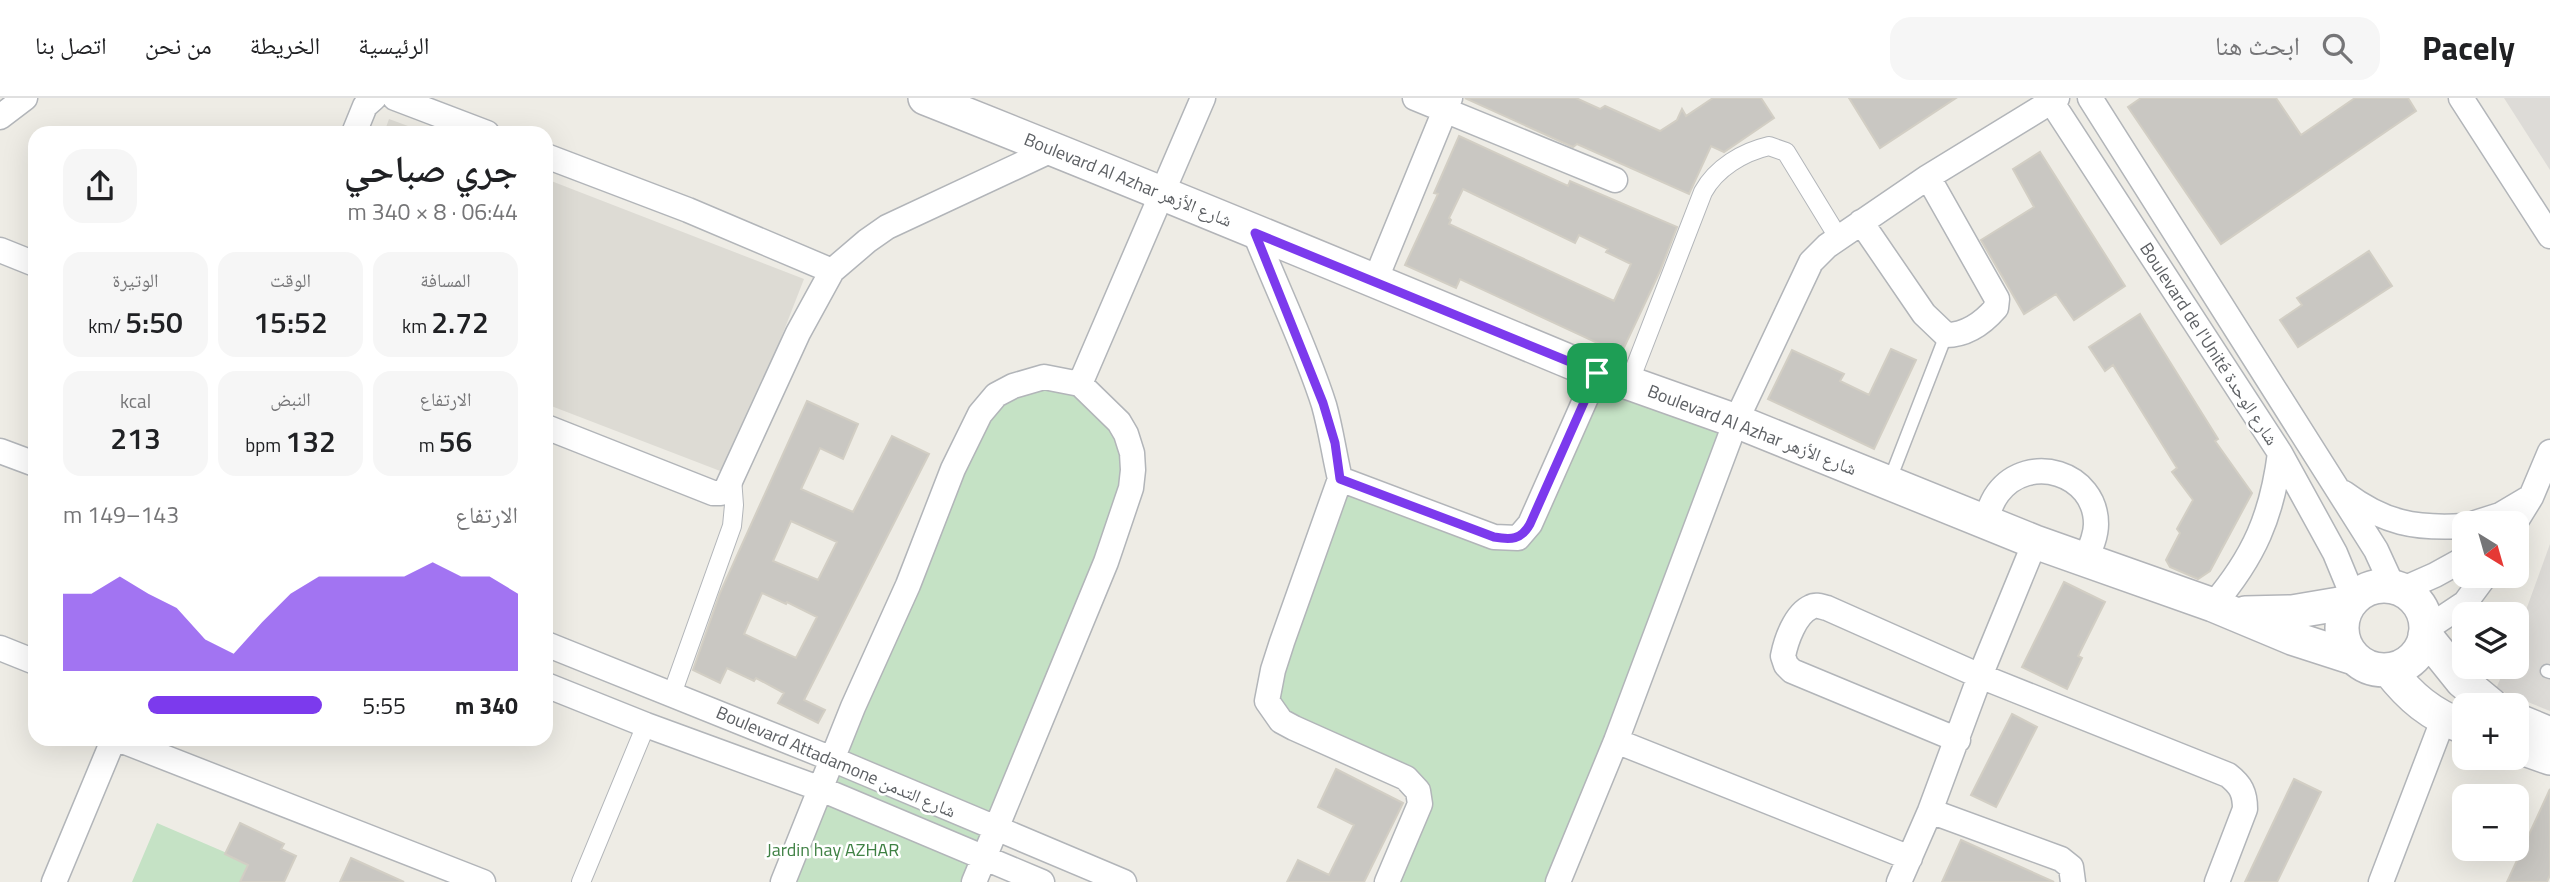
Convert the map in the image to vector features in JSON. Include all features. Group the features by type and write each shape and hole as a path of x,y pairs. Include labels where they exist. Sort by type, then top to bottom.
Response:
{"main road":[{"name":"Boulevard Al Azhar شارع الأزهر","path":"925,98 1161,191 1255,233 1597,373 1736,421 2035,542 2222,609 2292,638 2354,658"},
{"path":"2425,632 2414,657 2389,670 2377,670 2354,658 2342,637 2344,616 2352,600 2365,590 2379,586 2397,589 2412,596 2419,606 2425,632 2462,681 2476,693"},
{"name":"Boulevard Al Azhar شارع الأزهر","path":"2222,609 2292,612 2352,600"},
{"path":"2389,670 2422,706 2452,722"},
{"path":"2529,725 2550,734"},
{"path":"2529,751 2550,758"}],"street":[{"path":"0,117 25,98"},
{"path":"357,126 365,106 374,98"},
{"path":"395,98 469,126"},
{"path":"1080,384 1203,98"},
{"path":"1415,98 1447,104 1615,180"},
{"name":"Boulevard de l'Unité شارع الوحدة","path":"2090,98 2376,550 2397,589"},
{"path":"2461,98 2550,236"},
{"path":"1558,882 1616,741 1736,421 1811,262 1861,222 2053,99"},
{"name":"Boulevard de l'Unité شارع الوحدة","path":"2053,99 2280,453 2335,553 2352,600"},
{"path":"1375,281 1447,104"},
{"path":"1629,383 1703,192 1709,181 1722,168 1769,146 1786,152 1839,237"},
{"path":"553,430 713,493 721,493 726,490 732,478 798,333 832,271 867,240 887,227 1054,149"},
{"path":"553,159 688,210 832,271"},
{"path":"1861,222 1924,314 1946,335 1962,333 1976,325 1996,308 1997,299 1928,177"},
{"path":"1255,233 1323,403 1335,443 1340,479 1282,642 1267,701 1281,722 1406,778 1418,791 1420,804 1387,882"},
{"path":"0,250 28,261"},
{"path":"1340,479 1494,537 1518,538 1530,524 1597,373"},
{"path":"783,882 832,758 908,585 953,469 979,414 996,395 1036,378 1080,384 1113,414 1126,434 1132,453 1131,488 1101,575 974,882"},
{"path":"0,451 28,461"},
{"path":"2520,511 2550,452"},
{"path":"2222,609 2262,530 2276,487 2280,453"},
{"path":"1985,522 1998,492 2012,480 2026,472 2043,470 2060,474 2076,482 2095,511 2096,527 2085,560"},
{"path":"672,694 732,526 732,478"},
{"path":"2336,487 2364,508 2396,522 2431,528 2452,527"},
{"path":"1899,882 1930,811 1980,676 2035,542"},
{"path":"2397,589 2452,566"},
{"path":"2425,632 2465,603 2476,588"},
{"path":"1958,740 1792,671 1783,656 1786,643 1803,614 1817,605 1980,676 2228,775 2236,781 2245,796 2245,809 2217,882"},
{"path":"0,648 28,660"},
{"name":"Boulevard Attadamone شارع التدمن","path":"553,648 832,758 1124,882"},
{"name":"Boulevard Attadamone شارع التدمن","path":"553,688 821,789 1042,882"},
{"path":"581,882 646,725"},
{"path":"2381,882 2452,727"},
{"path":"1616,741 1910,858"},
{"path":"54,882 112,746"},
{"path":"136,746 482,882"},
{"path":"1930,811 2062,859 2071,867 2073,882"}],"lane":[{"path":"1888,483 1946,335"}],"shaded area":[{"path":"2504,98 2550,98 2550,170"},
{"path":"389,119 408,126 386,126"},
{"path":"553,182 804,279 728,474 553,407"},
{"path":"2550,544 2550,711 2529,702 2529,693 2506,693 2496,689 2500,679 2529,679 2529,602"}],"green space":[{"path":"1604,369 1748,428 1565,882 1396,882 1422,800 1267,701 1340,479 1526,541"},
{"name":"Jardin hay AZHAR","path":"1083,382 1132,465 972,882 785,882 854,706 1003,392"},
{"path":"157,823 269,871 264,882 132,882"}],"building":[{"path":"1465,98 1576,98 1600,109 1605,106 1660,131 1677,120 1682,109 1686,116 1713,98 1761,98 1774,118 1724,152 1711,146 1689,194 1577,144 1573,147"},
{"path":"1849,98 1956,98 1880,148"},
{"path":"2141,98 2276,98 2301,135 2355,98 2408,98 2416,111 2221,244 2128,107"},
{"path":"1459,136 1568,186 1570,181 1677,227 1660,271 1621,354 1460,279 1456,288 1405,265 1438,194 1434,193","holes":["1463,189 1575,243 1579,235 1631,264 1614,301 1449,224 1449,218"]},
{"path":"2040,152 2125,286 2074,320 2056,294 2024,314 1981,240 2034,207 2013,169"},
{"path":"2369,251 2392,286 2298,347 2280,320 2302,305 2297,298"},
{"path":"2140,314 2218,439 2215,441 2252,493 2210,571 2198,579 2170,567 2166,560 2180,533 2177,529 2193,500 2172,472 2177,468 2113,365 2105,371 2089,347"},
{"path":"1891,349 1916,360 1874,449 1768,399 1792,350 1844,374 1840,381 1869,395"},
{"path":"807,401 858,424 843,459 820,448 801,489 853,512 892,436 929,454 804,700 825,710 818,723 778,703 784,693 756,678 754,681 727,668 720,683 693,670 720,593","holes":["791,521 837,542 818,580 773,561","762,593 817,617 796,658 744,634"]},
{"path":"2064,582 2105,602 2078,656 2082,658 2067,689 2022,667"},
{"path":"2012,714 2037,727 1996,807 1971,795"},
{"path":"1336,769 1403,803 1364,882 1287,882 1298,860 1329,875 1354,825 1318,807"},
{"path":"2294,779 2321,792 2277,882 2245,882"},
{"path":"2550,789 2550,875 2547,882 2507,882 2517,861 2529,861 2529,834"},
{"path":"240,823 284,844 281,849 296,856 284,882 240,882 248,865 225,854"},
{"path":"1961,840 2054,882 1942,882"},
{"path":"351,858 404,882 340,882"}],"route":[{"path":"1255,233 1375,281 1597,373 1530,524 1518,538 1512,540 1494,537 1340,479 1335,443 1323,403 1255,233"}]}
